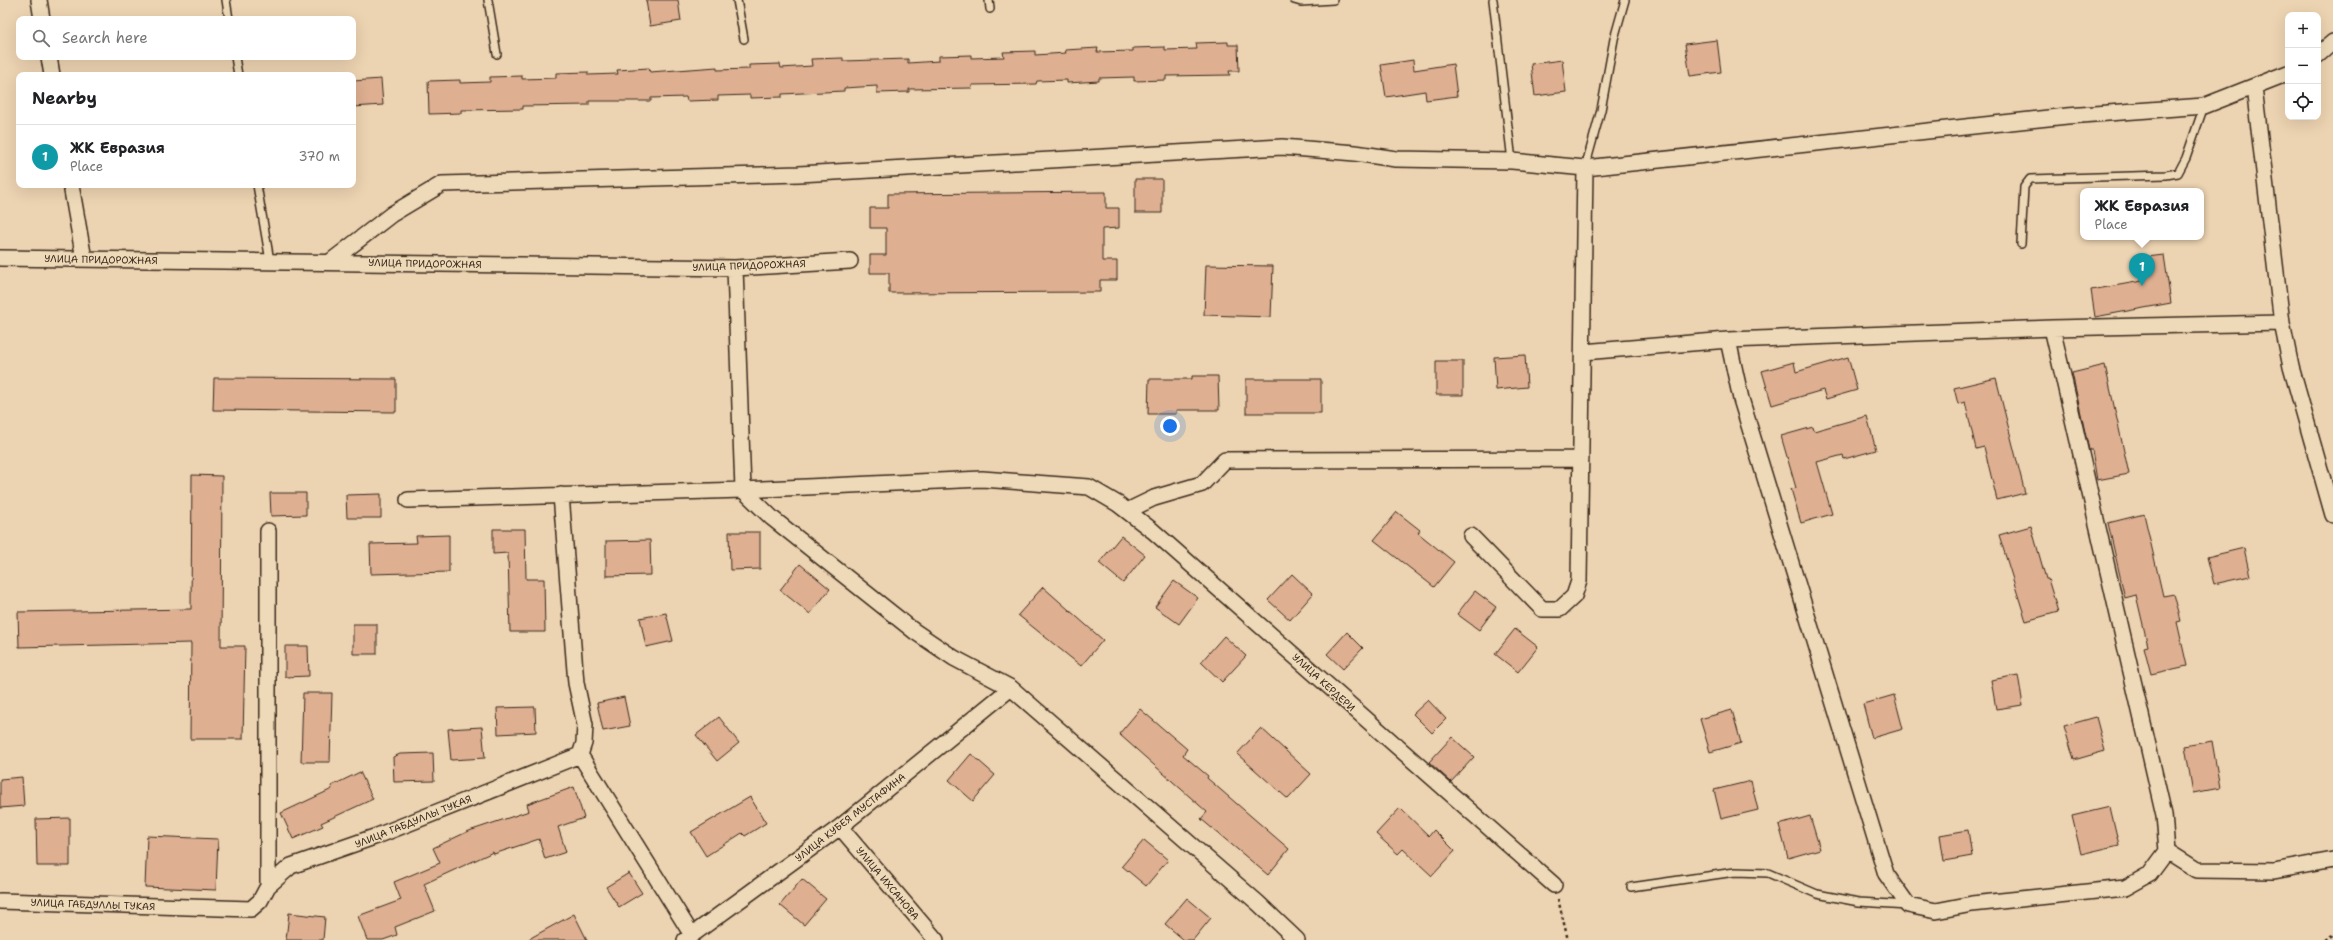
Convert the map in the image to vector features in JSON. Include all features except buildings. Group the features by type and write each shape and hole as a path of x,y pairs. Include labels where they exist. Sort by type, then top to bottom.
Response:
{"street":[{"path":"39,0 42,16"},
{"path":"2321,52 2333,42"},
{"path":"50,60 52,72"},
{"path":"330,262 392,214 442,184 799,174 1282,147 1355,153 1396,159 1512,161 1585,168 2067,116 2204,106 2285,74"},
{"path":"2254,87 2282,323 2291,368 2321,480 2333,515"},
{"path":"1471,536 1542,609 1560,609 1574,596 1579,581 1585,168"},
{"path":"72,188 84,259"},
{"name":"УЛИЦА ПРИДОРОЖНАЯ","path":"0,258 735,268 850,261"},
{"path":"735,268 743,490 772,518 914,631 954,658 1011,688 1258,903 1297,940"},
{"path":"1583,352 1728,340 2052,328 2282,323"},
{"path":"1728,340 1741,399 1886,874 1908,905 1936,911 1972,904 2125,888 2150,874 2167,851 2164,815 2052,328"},
{"path":"1128,511 1154,498 1202,484 1225,460 1581,459"},
{"name":"УЛИЦА КЕРДЕРИ","path":"743,490 982,480 1089,487 1128,511 1153,531 1554,885"},
{"path":"408,500 743,490"},
{"path":"561,496 576,684 585,725 584,742 580,755 689,937"},
{"path":"268,531 268,886"},
{"name":"УЛИЦА КУБЕЯ МУСТАФИНА","path":"689,937 840,826 1011,688"},
{"name":"УЛИЦА ГАБДУЛЛЫ ТУКАЯ","path":"0,901 251,909 260,901 268,886 291,866 377,836 580,755"},
{"name":"УЛИЦА ИХСАНОВА","path":"840,826 936,940"},
{"path":"2167,851 2197,870 2274,871 2333,860"}],"lane":[{"path":"226,0 229,16"},
{"path":"488,0 497,54"},
{"path":"737,0 744,39"},
{"path":"989,0 990,9"},
{"path":"1294,0 1301,2 1333,0"},
{"path":"1493,0 1512,161"},
{"path":"1585,168 1602,110 1614,39 1625,0"},
{"path":"236,60 238,72"},
{"path":"2021,244 2024,187 2030,179 2166,175 2178,173 2186,158 2204,106"},
{"path":"258,188 270,261"},
{"path":"1631,887 1734,872 1768,873 1818,894 1859,902 1908,905"}],"path":[{"path":"1554,885 1568,940"},
{"path":"2324,940 2333,934"}],"place":[{"name":"ЖК Евразия","path":"2142,286"}]}
